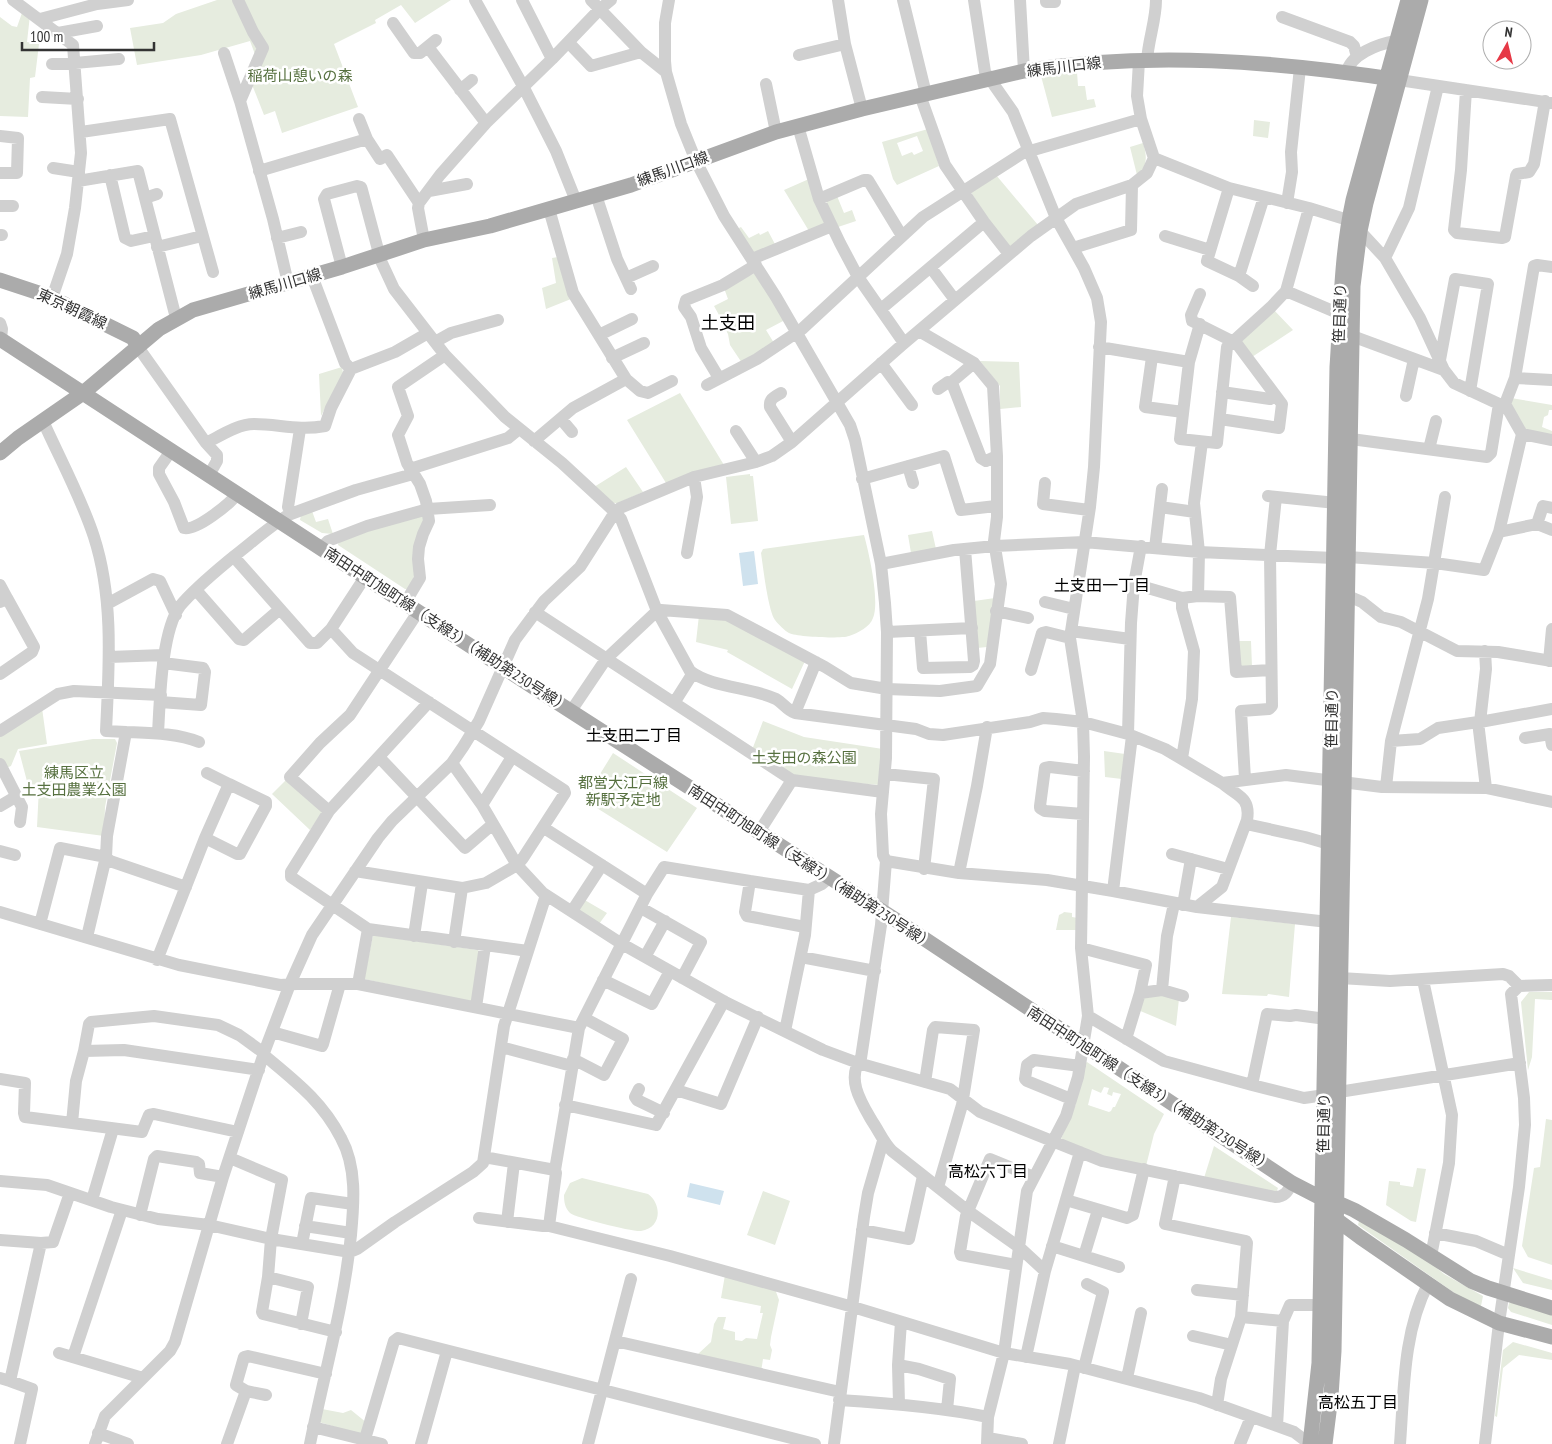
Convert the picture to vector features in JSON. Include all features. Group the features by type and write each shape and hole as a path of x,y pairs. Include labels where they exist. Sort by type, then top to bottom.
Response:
{"main road":[{"name":"笹目通り","path":"1325,1444 1334,1351 1337,1220 1332,1094 1326,1019 1330,844 1338,782 1348,596 1341,558 1336,503 1337,367 1341,272 1348,220 1392,79 1396,41 1412,1"},
{"name":"笹目通り","path":"1310,1444 1319,1363 1322,1198 1340,978 1338,782 1341,558 1351,439 1353,286 1360,232 1392,79 1412,1"},
{"name":"練馬川口線","path":"0,453 18,438 83,393 159,328 176,318 213,304 342,267 424,240 490,226 596,195 798,126 989,79 1079,64 1143,61 1223,61 1392,79"},
{"name":"東京朝霞線","path":"0,280 52,298 133,338 138,347"},
{"name":"南田中町旭町線（支線3）（補助第230号線）","path":"1,339 237,494 285,518 321,548 759,832 1292,1183 1322,1198 1354,1210 1471,1281 1552,1308"},
{"path":"1322,1198 1337,1220 1450,1299 1499,1323 1552,1337"}],"street":[{"path":"13,0 73,45 81,153 66,254 52,298"},
{"path":"40,19 97,4 128,0"},
{"path":"238,0 263,48 240,101"},
{"path":"475,0 523,86 556,151 576,201"},
{"path":"522,0 552,59"},
{"path":"424,240 418,208 419,203 486,123 568,43 595,5 611,0"},
{"path":"669,0 665,23 666,72 682,124 696,161 724,216 797,332 850,425 881,564 887,632 887,725 881,814 883,855 886,861 876,971 861,1058 855,1070 857,1092 883,1141 892,1151 968,1211 1019,1247 1045,1272"},
{"path":"838,0 845,44 862,109"},
{"path":"903,0 923,95 945,165 984,222 1009,254"},
{"path":"974,0 985,72 1013,112 1056,218 1084,268 1098,298 1101,322 1094,467 1070,635 1083,722 1081,948 1088,1016 1080,1066 1072,1099 1066,1116 1027,1191 1004,1353 988,1417 987,1441 1022,1444"},
{"path":"1020,0 1024,72"},
{"path":"128,1444 97,1439 105,1416 170,1351 175,1342 223,1177 264,1054 308,942 331,905 382,832 452,763 473,731 515,640 535,612 580,567 620,508 694,477 756,462 772,456 792,442 837,401 1009,254 1056,218 1076,204 1132,185 1147,173 1154,158 1141,119 1138,96 1143,61 1156,14 1156,0"},
{"path":"595,5 641,52 666,72"},
{"path":"1282,17 1350,42 1354,46 1357,57"},
{"path":"393,23 414,52 420,53 432,44 460,90 486,123"},
{"path":"58,33 98,26"},
{"path":"1346,74 1347,68 1357,57 1381,44 1396,41"},
{"path":"568,43 591,66 641,52"},
{"path":"799,55 845,44"},
{"path":"224,53 240,101 288,283"},
{"path":"52,64 119,59"},
{"path":"1287,203 1292,172 1291,152 1300,68"},
{"path":"1392,79 1549,102 1534,164 1529,172 1517,174 1516,176 1505,237 1502,238 1457,233 1454,230 1461,170 1466,90"},
{"path":"460,90 472,80"},
{"path":"766,84 776,132"},
{"path":"1385,258 1409,208 1438,86"},
{"path":"42,97 78,99"},
{"path":"707,385 757,359 797,332 924,217 1030,150 1141,119"},
{"path":"80,132 170,120 213,272"},
{"path":"359,120 367,140 380,159 387,155 419,203"},
{"path":"798,126 819,199 832,226 858,277 904,343"},
{"path":"0,136 18,138 18,173 0,173"},
{"path":"259,171 367,140"},
{"path":"1154,158 1229,188 1348,220"},
{"path":"53,168 79,176 110,175 138,171 151,196 156,241 176,318"},
{"path":"110,175 125,238 131,242 202,236"},
{"path":"819,199 868,180 902,236"},
{"path":"429,191 467,184"},
{"path":"1073,248 1130,230 1132,185"},
{"path":"342,267 324,199 327,194 357,186 361,187 380,255 394,289 445,355 482,395 519,429 616,512 657,612 693,673 777,700 795,713 916,729 929,734 943,734 1030,722 1043,718 1083,722 1130,735 1165,749 1222,783 1246,801 1249,811 1246,824 1222,887 1198,907"},
{"path":"1229,188 1207,261 1239,276 1253,286"},
{"path":"596,195 617,259 628,283 653,266"},
{"path":"1239,276 1264,197"},
{"path":"1200,324 1189,362 1180,439 1217,443 1227,347 1286,291 1309,208"},
{"path":"549,209 573,293 626,379 640,391 648,393 672,381"},
{"path":"881,310 984,222"},
{"path":"719,378 701,348 691,317 684,307 686,300 723,285 754,262 832,226"},
{"path":"277,238 301,232"},
{"path":"1360,232 1385,258 1420,318 1442,365 1454,383 1502,404 1522,434 1552,440"},
{"path":"1165,236 1210,250"},
{"path":"1351,439 1488,457 1502,404 1515,378 1534,266 1552,267"},
{"path":"931,268 955,300"},
{"path":"312,276 345,364 351,369"},
{"path":"1442,365 1455,279 1488,284 1470,391"},
{"path":"1286,291 1340,314"},
{"path":"1200,294 1191,315 1192,321 1230,340 1234,340 1282,404 1279,428 1220,420"},
{"path":"599,335 632,319"},
{"path":"206,443 243,426 253,424 300,429 325,426 331,408 351,369 432,337 498,320"},
{"path":"0,324 2,329 1,339"},
{"path":"571,711 606,659 661,610 727,615 816,662 851,683 887,689 940,691 977,686 990,664 1001,584 994,541 997,456 993,386 974,363 919,331"},
{"path":"1352,336 1414,359 1442,365"},
{"path":"612,358 644,343"},
{"path":"138,347 218,458 209,475"},
{"path":"1099,348 1189,362"},
{"path":"329,812 290,777 320,743 350,715 380,669 411,607 420,578 418,559 423,534 429,521 428,509 420,484 411,471 398,435 408,416 398,387 445,355"},
{"path":"1152,357 1145,407 1183,412"},
{"path":"1406,396 1414,359"},
{"path":"881,363 912,405"},
{"path":"938,389 948,382 952,383 974,363"},
{"path":"1515,378 1552,380"},
{"path":"534,441 573,408 626,379"},
{"path":"952,383 981,458 986,461 997,456"},
{"path":"1222,392 1270,399 1275,396"},
{"path":"781,393 772,398 770,407 792,442"},
{"path":"561,418 572,432"},
{"path":"43,421 93,536 101,566 107,604 108,692 106,731 158,733 190,738 199,742"},
{"path":"1429,449 1436,421"},
{"path":"285,518 300,429"},
{"path":"158,733 166,643 179,608 196,590 234,557 285,518 356,490 508,438 519,429"},
{"path":"736,431 756,462"},
{"path":"881,564 995,546 1084,542 1199,552 1435,563 1484,570 1499,532 1522,434"},
{"path":"1198,596 1199,552 1194,503 1202,442"},
{"path":"171,451 158,471 174,502 184,528 192,528 226,506 237,494"},
{"path":"862,479 944,456 961,510 996,506"},
{"path":"908,466 913,483"},
{"path":"686,554 697,497 694,477"},
{"path":"1045,483 1043,504 1089,510"},
{"path":"1156,548 1162,489"},
{"path":"1245,779 1241,711 1271,708 1270,555 1272,497 1336,503"},
{"path":"1386,787 1391,741 1420,632 1435,563 1445,497"},
{"path":"321,548 328,541 367,526 428,509 490,505"},
{"path":"1537,524 1543,506 1552,508"},
{"path":"1160,507 1195,512"},
{"path":"1499,532 1537,524 1552,530"},
{"path":"1113,890 1130,735 1130,639 1134,584 1141,546"},
{"path":"920,631 923,668 970,667 973,665 972,628 965,550"},
{"path":"234,557 310,643 317,643 331,629 365,577"},
{"path":"107,604 156,579 160,581 176,615"},
{"path":"1134,584 1182,598 1198,596 1230,597 1236,672 1271,670"},
{"path":"0,585 3,600 34,647 32,652 0,674"},
{"path":"196,590 239,639 244,640 280,609"},
{"path":"1348,596 1362,602 1381,617 1401,622 1457,651 1485,651 1551,661 1552,629"},
{"path":"1182,598 1182,608 1194,651 1192,699 1182,758"},
{"path":"1045,602 1074,609"},
{"path":"996,611 1028,618"},
{"path":"535,612 792,780 883,792"},
{"path":"887,632 972,628"},
{"path":"331,629 353,653 564,790 565,793 544,828 517,865 486,883 462,888 355,871"},
{"path":"1031,670 1042,633 1130,639"},
{"path":"1485,651 1486,669 1479,722 1486,788"},
{"path":"0,731 58,694 74,691 108,692 201,705 206,672 203,668 164,659 108,657"},
{"path":"795,713 816,662"},
{"path":"674,703 693,673"},
{"path":"429,702 329,812 291,872 292,877 368,930 528,951"},
{"path":"1391,741 1420,739 1438,728 1552,709"},
{"path":"959,873 987,727"},
{"path":"87,937 106,857 107,836 126,732"},
{"path":"1525,738 1552,738"},
{"path":"379,757 465,848 493,824"},
{"path":"482,805 512,757"},
{"path":"452,763 482,805 517,865 546,895 622,944 724,1001 823,1050 858,1063 950,1089 980,1112 1102,1160 1275,1197 1286,1194 1292,1183"},
{"path":"0,764 22,807 20,822"},
{"path":"1083,814 1046,810 1040,808 1040,806 1045,768 1084,771"},
{"path":"205,838 240,854 266,806 266,802 207,773"},
{"path":"885,774 934,780 924,869"},
{"path":"1222,783 1286,775 1386,787 1486,788 1552,802"},
{"path":"759,832 792,780"},
{"path":"157,960 205,838 229,784"},
{"path":"0,806 17,796"},
{"path":"1246,824 1330,844"},
{"path":"544,828 647,894"},
{"path":"40,924 59,849 62,847 106,857 186,887"},
{"path":"0,851 15,855"},
{"path":"1172,854 1228,869"},
{"path":"1162,990 1167,936 1179,904 1191,859"},
{"path":"886,861 924,869 1047,880 1113,890 1198,907 1328,922"},
{"path":"572,911 602,865"},
{"path":"549,1226 565,1105 581,1023 647,894 664,868 810,890 829,878"},
{"path":"750,881 745,909 747,916 805,927"},
{"path":"414,936 422,882"},
{"path":"454,942 462,888"},
{"path":"785,1031 801,957 810,890"},
{"path":"0,1181 47,1185 140,1215 209,1225 272,1239 350,1252 357,1249 473,1172 483,1163 504,1026 546,895"},
{"path":"641,908 701,942 682,978"},
{"path":"0,912 87,937 157,960 280,985 358,984 509,1013 581,1023 623,1039 604,1075 572,1062 501,1047"},
{"path":"645,957 665,921"},
{"path":"358,984 368,930"},
{"path":"476,1007 485,946"},
{"path":"1081,948 1146,964 1140,993 1126,1039"},
{"path":"801,957 876,971"},
{"path":"603,980 652,1004 670,971"},
{"path":"1340,978 1390,981 1503,974 1509,976 1519,986"},
{"path":"1423,980 1452,1116 1449,1164 1431,1256"},
{"path":"272,1032 322,1046 340,984"},
{"path":"1485,1444 1499,1323 1519,1187 1525,1125 1520,1064 1511,994 1519,986 1552,985"},
{"path":"1140,993 1162,990 1183,996"},
{"path":"565,1105 654,1126 659,1123 724,1001"},
{"path":"1252,1085 1267,1014 1326,1019"},
{"path":"72,1123 76,1081 89,1024 91,1022 154,1016 218,1025 239,1035 264,1054 317,1101 342,1139 352,1172 353,1204 350,1252 336,1332 310,1444"},
{"path":"1088,1016 1164,1061 1304,1098 1520,1064"},
{"path":"676,1090 718,1105 723,1103 758,1017"},
{"path":"925,1082 935,1027 972,1028 974,1031 963,1099 938,1187"},
{"path":"84,1052 124,1050 259,1070"},
{"path":"1072,1099 1027,1081 1025,1079 1027,1065 1034,1060 1080,1066"},
{"path":"0,1079 25,1083 25,1117 142,1132 147,1118 151,1114 238,1132"},
{"path":"639,1089 635,1097 637,1100 664,1113"},
{"path":"92,1200 113,1129"},
{"path":"834,1444 868,1192 883,1141"},
{"path":"1026,1357 1045,1272 1080,1152"},
{"path":"140,1215 155,1156 196,1162 199,1164 200,1173 223,1177"},
{"path":"484,1157 555,1170"},
{"path":"230,1158 282,1180 272,1239 263,1314 336,1332"},
{"path":"1016,1265 961,1255 968,1211 990,1158 1034,1177"},
{"path":"507,1222 514,1163"},
{"path":"1066,1200 1127,1218 1131,1217 1134,1214 1144,1169"},
{"path":"862,1230 909,1239 922,1176"},
{"path":"1175,1176 1165,1224 1246,1241 1247,1243 1241,1317 1221,1380 1217,1405"},
{"path":"0,1240 42,1244 52,1242 70,1193"},
{"path":"302,1244 311,1198 353,1204"},
{"path":"73,1357 122,1210"},
{"path":"1084,1256 1098,1210"},
{"path":"479,1218 549,1226 670,1256 853,1307 1004,1353 1127,1378 1217,1405 1294,1432 1310,1444"},
{"path":"305,1226 351,1233"},
{"path":"1435,1233 1476,1241 1509,1255"},
{"path":"20,1444 32,1389 5,1380 42,1244"},
{"path":"1052,1246 1119,1267"},
{"path":"268,1277 308,1287 301,1324"},
{"path":"588,1444 631,1279"},
{"path":"1059,1444 1079,1367 1103,1292 1087,1284"},
{"path":"1400,1444 1407,1361 1413,1324 1421,1297 1428,1284"},
{"path":"1197,1290 1243,1295"},
{"path":"1277,1426 1283,1321 1290,1305 1320,1305"},
{"path":"1127,1378 1141,1313"},
{"path":"1241,1317 1283,1321"},
{"path":"899,1404 898,1365 901,1322"},
{"path":"1193,1336 1232,1345"},
{"path":"313,1427 372,1442 394,1341 398,1338 815,1444"},
{"path":"615,1341 839,1396 988,1417"},
{"path":"421,1444 447,1351"},
{"path":"59,1353 143,1378"},
{"path":"266,1395 239,1388 236,1385 244,1357 248,1356 326,1374"},
{"path":"898,1365 919,1369 950,1379 947,1410"},
{"path":"226,1444 246,1390"},
{"path":"1240,1444 1251,1417"}],"green space":[{"name":"稲荷山憩いの森","path":"217,0 451,0 415,23 401,5 375,20 376,23 334,44 358,107 282,133 275,111 264,115 251,82 259,65 250,41 201,55 137,65 130,28 163,23 176,14"},
{"path":"23,10 30,15 27,42 39,44 35,77 30,78 28,117 0,116 0,17 12,26 17,27"},
{"path":"1077,72 1078,86 1085,86 1087,100 1094,99 1096,107 1052,117 1041,76"},
{"path":"1254,120 1270,122 1268,138 1253,136"},
{"path":"928,129 939,166 897,185 893,179 882,142","holes":["917,136 923,151 914,155 912,152 902,156 897,143"]},
{"path":"1143,143 1146,160 1141,172 1137,175 1130,147"},
{"path":"996,175 1038,225 1012,247 1006,246 970,191"},
{"path":"809,179 824,224 809,231 784,190"},
{"path":"837,196 844,213 852,210 856,221 838,227 826,204 828,199"},
{"path":"741,227 749,238 768,231 776,246 752,253 737,229"},
{"path":"558,257 571,299 546,309 542,288 556,283 552,258"},
{"path":"755,273 785,320 766,330 774,343 742,363 730,345 724,324 714,306 728,299 724,288"},
{"path":"1273,309 1293,330 1252,357 1240,339"},
{"path":"980,361 1019,362 1021,407 1000,409 1000,386"},
{"path":"342,367 343,373 321,416 319,374"},
{"path":"680,393 724,465 666,483 627,420"},
{"path":"1511,398 1552,405 1552,410 1549,410 1548,415 1544,417 1542,427 1552,431 1552,438 1530,435 1508,405"},
{"path":"626,467 643,492 618,503 612,503 594,487"},
{"path":"750,474 750,476 753,476 758,521 731,524 726,477"},
{"path":"312,511 316,522 328,519 333,534 322,533 300,520 301,515"},
{"path":"422,513 426,516 416,571 409,589 405,589 338,545 339,540"},
{"path":"932,531 936,549 911,553 908,535"},
{"path":"864,535 875,589 875,610 869,624 852,635 844,637 801,636 789,633 784,629 772,615 761,553 763,549"},
{"path":"995,598 987,647 977,648 974,601"},
{"path":"699,615 728,618 805,661 792,689 727,652 728,650 696,642"},
{"path":"1237,641 1251,641 1252,667 1241,668"},
{"path":"42,708 47,744 18,749 11,766 6,768 0,759 0,733"},
{"name":"土支田の森公園","path":"763,721 804,737 883,749 879,785 795,778 752,750"},
{"name":"練馬区立 土支田農業公園","path":"93,739 115,739 117,743 105,807 104,836 37,827 39,787 28,785 19,751"},
{"path":"1104,751 1125,754 1122,779 1105,777"},
{"name":"都営大江戸線 新駅予定地","path":"613,753 697,808 667,852 584,800"},
{"path":"288,778 324,810 310,830 272,794"},
{"path":"583,899 607,913 599,924 577,909"},
{"path":"1064,912 1072,913 1072,917 1078,918 1076,930 1056,930 1059,915"},
{"path":"1231,917 1295,924 1289,997 1268,994 1267,996 1222,994"},
{"path":"373,935 478,950 480,953 473,999 470,1002 364,979"},
{"path":"1162,992 1179,999 1176,1026 1138,1010 1143,995"},
{"path":"1529,992 1552,992 1552,1000 1535,999 1532,1057 1528,1070 1521,1002"},
{"path":"1087,1062 1164,1114 1154,1134 1146,1166 1103,1157 1061,1139 1076,1104 1075,1099 1084,1064","holes":["1104,1087 1109,1088 1107,1094 1112,1096 1113,1092 1121,1094 1111,1111 1088,1105 1092,1089 1101,1093"]},
{"path":"1546,1119 1552,1120 1552,1265 1528,1257 1522,1246 1534,1168 1540,1167"},
{"path":"1214,1146 1278,1188 1276,1193 1204,1178"},
{"path":"1417,1168 1426,1169 1416,1222 1411,1221 1386,1205 1389,1181 1400,1182 1400,1185 1413,1187"},
{"path":"582,1178 648,1194 656,1204 658,1215 656,1221 648,1229 636,1231 593,1221 570,1213 565,1205 564,1195 570,1183"},
{"path":"763,1191 790,1201 775,1245 747,1235"},
{"path":"1360,1217 1421,1255 1444,1274 1483,1296 1481,1306 1463,1299 1358,1225"},
{"path":"1513,1268 1552,1280 1552,1290 1523,1283"},
{"path":"725,1275 775,1289 779,1300 771,1337 770,1345 772,1350 770,1360 763,1359 761,1372 698,1354 711,1342 714,1324 718,1317 726,1317 723,1329 735,1332 735,1340 757,1339 763,1313 760,1313 761,1306 721,1298"},
{"path":"1515,1302 1552,1313 1552,1325 1511,1312 1508,1308 1509,1303"},
{"path":"1513,1342 1552,1353 1552,1360 1519,1355 1503,1368 1497,1417 1495,1416 1503,1350"},
{"path":"322,1409 343,1413 351,1410 367,1423 364,1432 359,1434 319,1422"}],"water":[{"path":"754,551 758,584 743,586 739,553"},
{"path":"690,1183 724,1191 720,1205 687,1197"}],"district":[{"name":"土支田","path":"728,323"},
{"name":"土支田一丁目","path":"1102,585"},
{"name":"土支田二丁目","path":"634,735"},
{"name":"高松六丁目","path":"988,1171"},
{"name":"高松五丁目","path":"1358,1402"}]}
